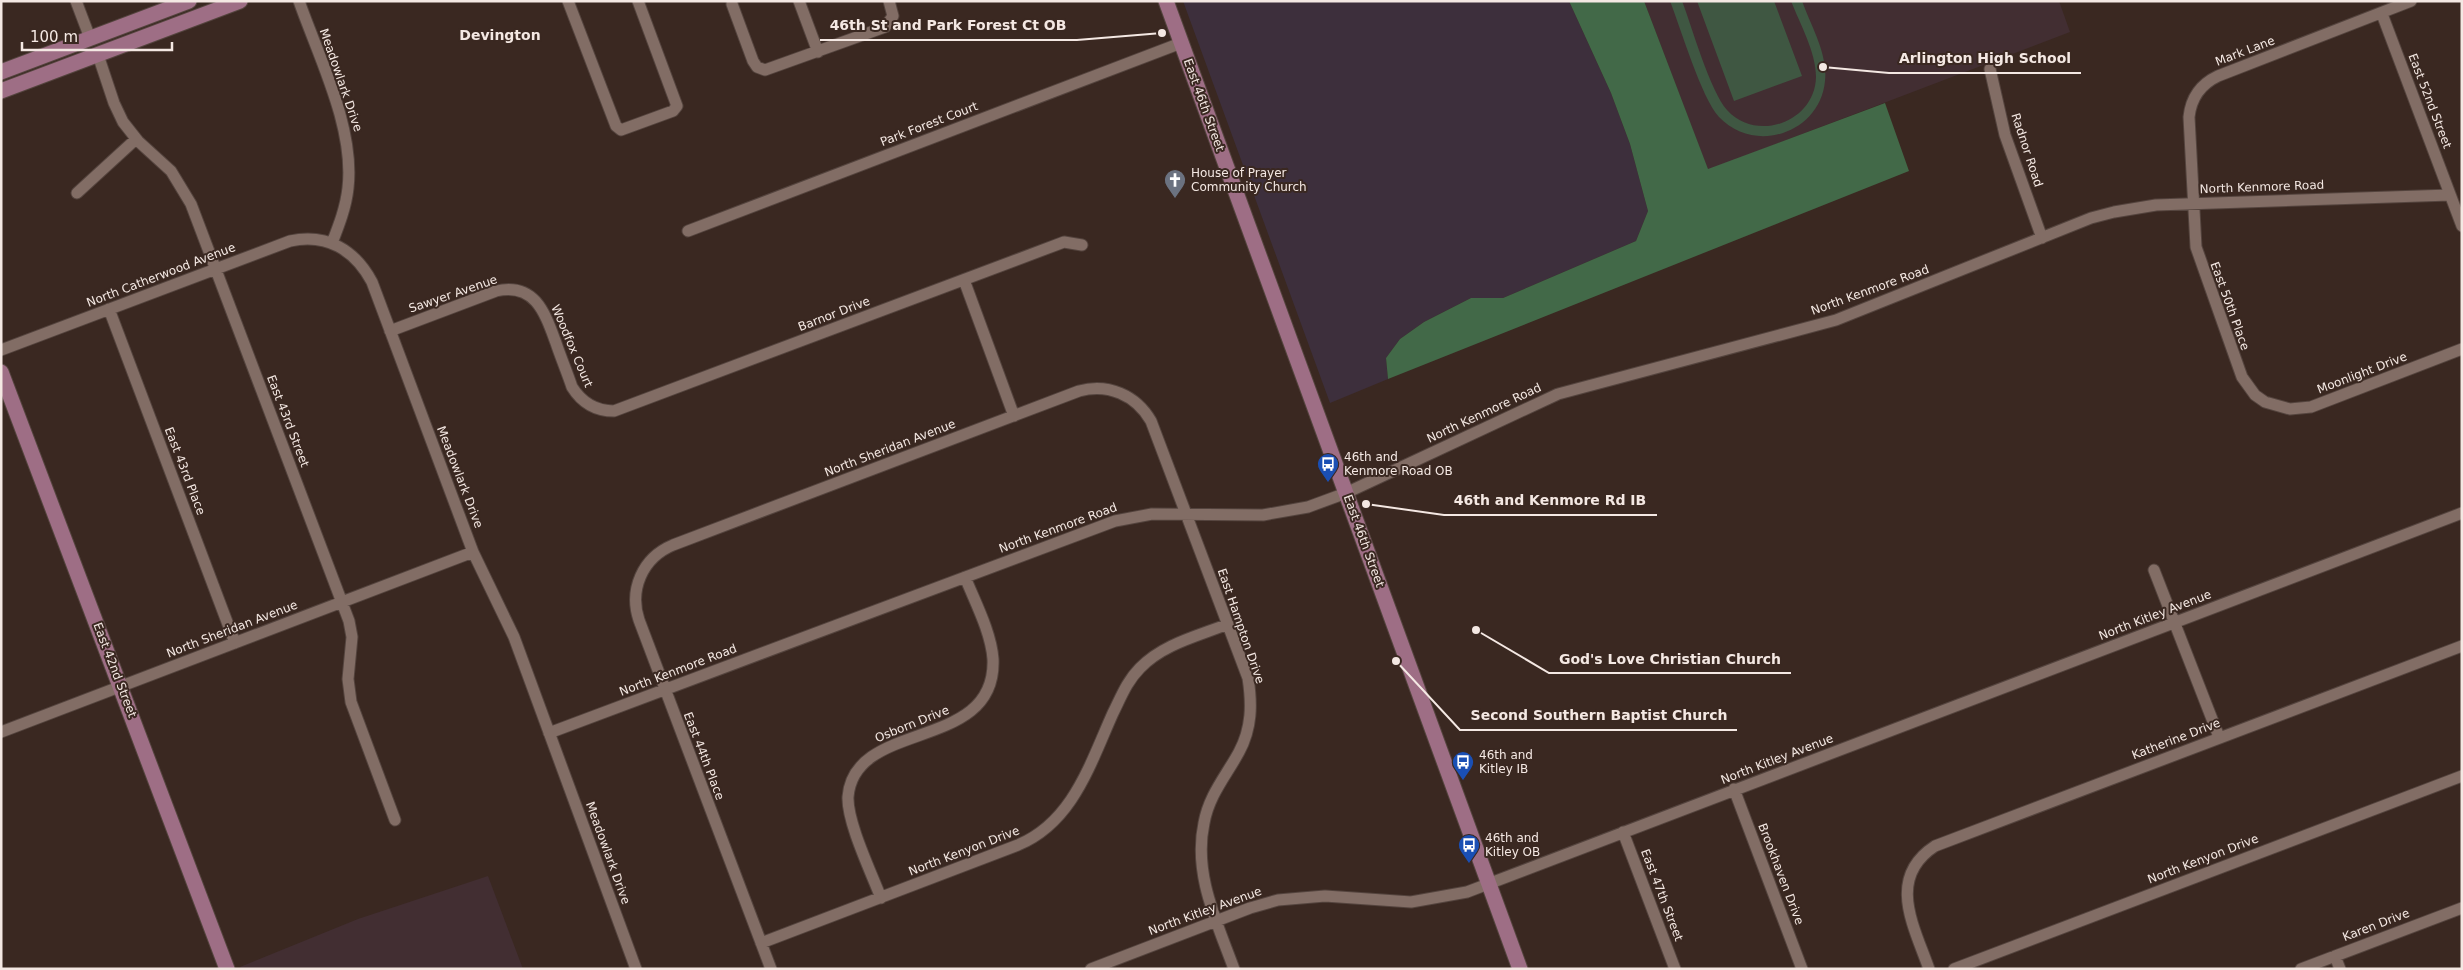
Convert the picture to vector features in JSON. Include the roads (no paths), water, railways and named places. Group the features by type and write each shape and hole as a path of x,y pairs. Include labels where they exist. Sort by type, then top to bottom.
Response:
{"main road":[{"path":"1,72 189,1"},
{"path":"1,92 240,1"},
{"name":"East 46th Street","path":"1166,1 1520,969"},
{"name":"East 42nd Street","path":"1,372 227,969"}],"street":[{"path":"76,1 90,38"},
{"name":"Meadowlark Drive","path":"299,1 342,119 349,153 347,196 332,243 353,255 365,269 473,552 514,637 636,969"},
{"path":"568,1 616,126 622,130 673,111 677,106 638,1"},
{"path":"799,1 818,52"},
{"path":"732,4 753,61 760,69 771,69 887,26 893,16 889,1"},
{"name":"Mark Lane","path":"2192,204 2189,117 2192,103 2202,87 2218,76 2382,14 2411,1"},
{"name":"East 52nd Street","path":"2382,14 2462,226"},
{"name":"Park Forest Court","path":"688,231 1181,43"},
{"name":"East 43rd Street","path":"98,55 117,111 136,139 164,164 180,182 191,204 349,621 352,637 348,675 351,702 395,820"},
{"name":"Radnor Road","path":"1990,70 2005,135 2042,238"},
{"path":"77,193 136,139"},
{"name":"North Kenmore Road","path":"549,733 1114,521 1147,514 1272,514 1308,507 1346,493 1558,394 1836,320 2091,218 2118,211 2156,205 2450,195"},
{"name":"East 50th Place","path":"2192,204 2194,239 2198,260 2242,377 2255,394 2270,404"},
{"name":"North Catherwood Avenue","path":"1,350 290,241 308,239 332,243"},
{"name":"Barnor Drive","path":"594,408 608,411 620,409 1064,242 1082,245"},
{"path":"964,280 1014,416"},
{"name":"Sawyer Avenue","path":"390,331 496,291 514,290 526,294"},
{"name":"Woodfox Court","path":"526,294 536,301 545,313 572,387 580,398 594,408"},
{"name":"East 43rd Place","path":"110,309 235,643"},
{"name":"Moonlight Drive","path":"2270,404 2286,409 2306,408 2462,349"},
{"name":"North Sheridan Avenue","path":"657,555 672,546 1078,391 1095,388 1116,391 1136,402"},
{"name":"East Hampton Drive","path":"1136,402 1151,421 1248,678 1251,711 1245,738 1240,751 1215,790 1206,811 1202,834 1202,874 1207,897 1234,969"},
{"name":"North Kitley Avenue","path":"1090,969 1264,904 1296,897 1325,896 1411,902 1467,892 2462,513"},
{"name":"North Sheridan Avenue","path":"1,732 473,552"},
{"name":"East 44th Place","path":"657,555 647,565 640,577 635,603 639,620 771,969"},
{"path":"2154,570 2219,737"},
{"name":"Osborn Drive","path":"881,898 850,816 850,788 861,766 874,754 955,722 971,711 983,697 990,680 993,657 990,643 965,577"},
{"name":"North Kenyon Drive","path":"761,944 1027,841 1050,826 1063,812 1076,793 1124,690 1134,674 1148,660 1167,648 1228,624"},
{"name":"Katherine Drive","path":"1929,969 1907,909 1906,891 1912,873 1924,854 1939,844 2462,646"},
{"name":"North Kenyon Drive","path":"1954,969 2462,776"},
{"name":"Brookhaven Drive","path":"1734,789 1802,969"},
{"name":"East 47th Street","path":"1623,832 1675,969"},
{"name":"Karen Drive","path":"2301,969 2462,908"},
{"path":"2335,956 2340,969"}],"place":[{"name":"46th St and Park Forest Ct OB","path":"1162,33"},
{"name":"Arlington High School","path":"1823,67"},
{"name":"House of Prayer Community Church","path":"1175,199"},
{"name":"46th and Kenmore Road OB","path":"1328,483"},
{"name":"46th and Kenmore Rd IB","path":"1366,504"},
{"name":"God's Love Christian Church","path":"1476,630"},
{"name":"Second Southern Baptist Church","path":"1396,661"},
{"name":"46th and Kitley IB","path":"1463,781"},
{"name":"46th and Kitley OB","path":"1469,864"}],"district":[{"name":"Devington","path":"500,35"}]}
